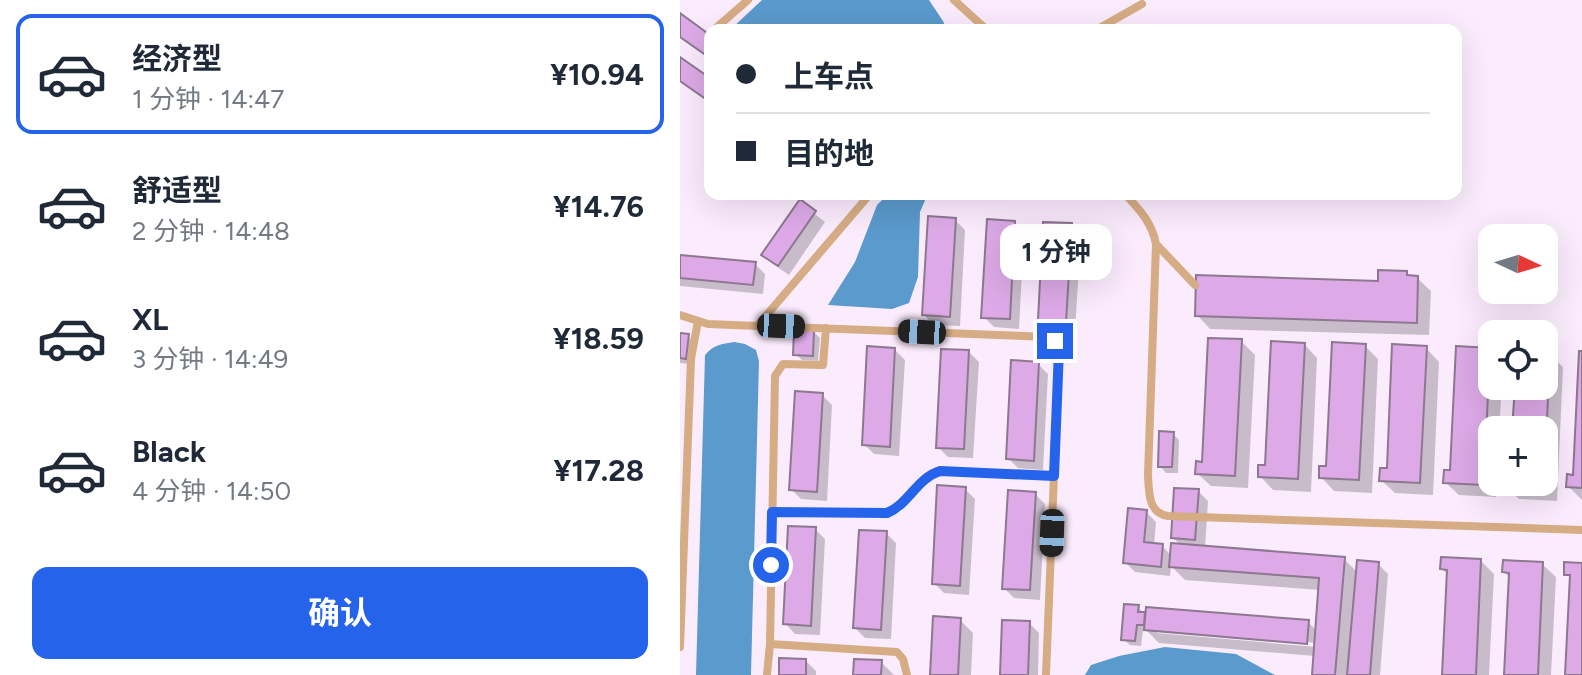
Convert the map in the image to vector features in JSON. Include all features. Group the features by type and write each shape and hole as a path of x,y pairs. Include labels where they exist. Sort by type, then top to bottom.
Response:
{"lane":[{"path":"720,24 748,0"},
{"path":"954,0 980,24"},
{"path":"1107,24 1142,4"},
{"path":"758,325 865,200"},
{"path":"1130,200 1148,220 1156,244 1148,475 1149,498 1159,514 1582,530"},
{"path":"1156,244 1195,285"},
{"path":"680,315 708,324 1050,337 1055,341 1059,349 1046,675"},
{"path":"680,647 683,463 691,359 698,321"},
{"path":"767,675 775,376 783,364 823,365 826,328"},
{"path":"772,512 887,513 897,508 928,475 940,471 1054,476"},
{"path":"770,644 897,652 903,659 907,675"}],"water":[{"path":"762,0 929,0 944,24 736,24"},
{"path":"882,200 925,200 920,212 918,277 909,303 892,309 828,305 855,262 877,205"},
{"path":"734,342 756,350 759,361 751,675 696,675 705,355 715,347"},
{"path":"1165,647 1236,654 1275,675 1085,675 1091,665"}],"building":[{"path":"680,13 704,31 704,54 680,37"},
{"path":"680,57 704,74 704,98 680,81"},
{"path":"799,200 816,211 778,266 761,255"},
{"path":"928,216 956,218 950,317 922,315"},
{"path":"987,219 1015,221 1010,319 981,318"},
{"path":"1043,222 1072,223 1066,322 1038,320"},
{"path":"680,255 756,262 753,285 680,278"},
{"path":"1378,270 1407,271 1407,275 1418,276 1417,323 1195,316 1196,275 1378,281"},
{"path":"794,329 814,330 813,356 793,355"},
{"path":"680,333 689,334 686,359 680,358"},
{"path":"1208,338 1242,339 1235,476 1195,474 1196,461 1202,462"},
{"path":"1271,341 1305,343 1298,479 1258,477 1258,465 1265,465"},
{"path":"1332,342 1366,344 1359,480 1319,478 1319,466 1326,466"},
{"path":"1392,344 1427,346 1420,483 1379,481 1380,468 1387,468"},
{"path":"867,346 895,348 890,447 862,445"},
{"path":"1456,346 1478,347 1478,400 1488,400 1487,416 1478,416 1478,485 1443,483 1444,470 1450,470"},
{"path":"941,349 969,350 964,449 936,448"},
{"path":"1579,351 1582,351 1582,488 1566,487 1567,474 1573,475"},
{"path":"1011,360 1039,362 1034,461 1006,459"},
{"path":"795,391 823,393 817,492 789,490"},
{"path":"1514,400 1548,400 1547,416 1513,416"},
{"path":"1159,431 1174,432 1172,467 1158,467"},
{"path":"937,485 966,487 960,586 932,584"},
{"path":"1174,488 1199,489 1195,540 1171,538"},
{"path":"1008,490 1036,492 1030,590 1002,589"},
{"path":"1128,508 1147,510 1144,542 1163,544 1161,567 1123,563"},
{"path":"788,526 816,527 811,626 783,624"},
{"path":"859,530 887,531 881,630 853,628"},
{"path":"1171,543 1345,557 1335,675 1312,675 1319,578 1169,567"},
{"path":"1441,557 1481,559 1476,675 1442,675 1447,570 1440,569"},
{"path":"1357,560 1379,562 1370,675 1347,675"},
{"path":"1503,560 1543,562 1538,675 1504,675 1509,573 1502,572"},
{"path":"1564,562 1582,563 1582,675 1565,675 1570,575 1564,575"},
{"path":"1124,604 1139,605 1138,612 1145,612 1144,625 1137,625 1135,641 1121,640"},
{"path":"1146,607 1309,620 1307,644 1144,630"},
{"path":"933,616 961,618 958,675 930,675"},
{"path":"1002,620 1030,621 1028,675 1000,675"},
{"path":"779,658 806,659 806,675 779,675"},
{"path":"854,659 882,660 881,675 853,675"}],"route":[{"path":"771,565 772,512 887,513 897,508 928,475 940,471 1054,476 1059,349 1055,341"}]}
